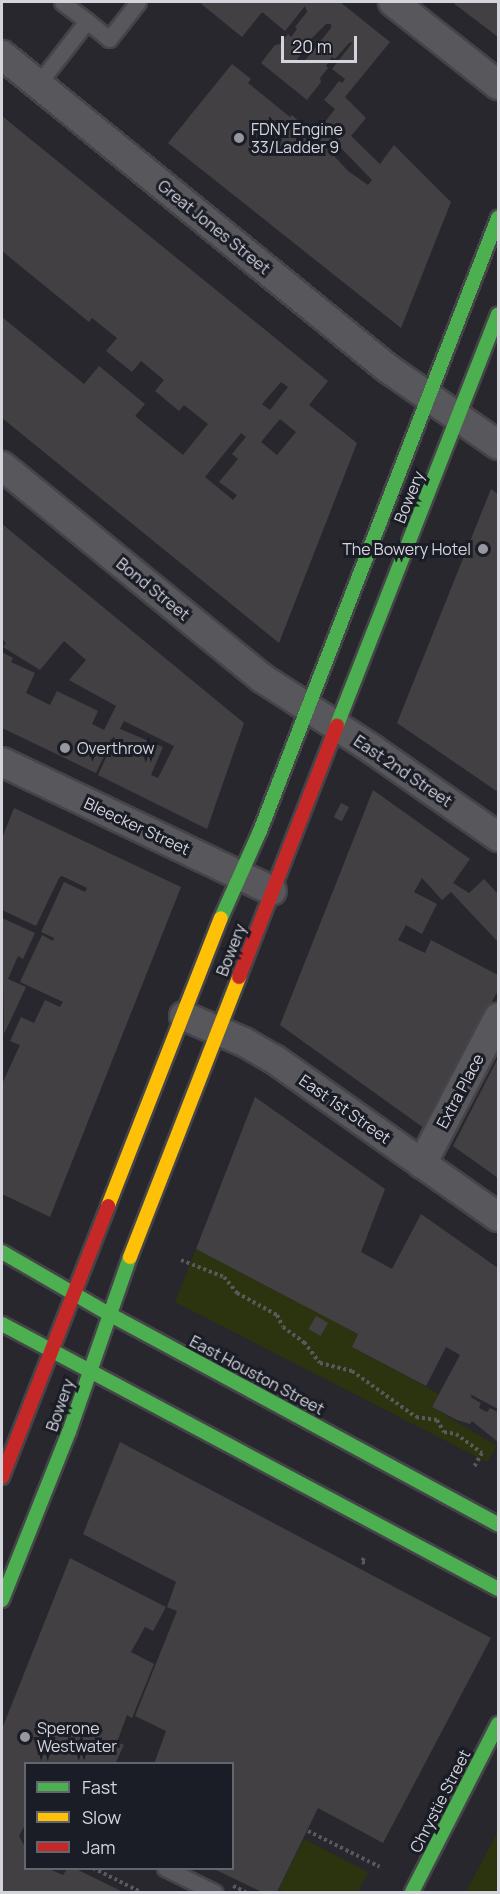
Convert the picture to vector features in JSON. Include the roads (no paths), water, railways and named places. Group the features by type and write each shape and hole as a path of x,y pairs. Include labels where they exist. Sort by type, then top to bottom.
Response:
{"main road":[{"name":"Bowery","path":"2,1477 184,1016 260,831 498,218"},
{"name":"Bowery","path":"2,1600 69,1432 110,1314 218,1030 498,314"},
{"name":"East Houston Street","path":"2,1252 110,1314 498,1524"},
{"path":"2,1324 498,1589"},
{"name":"Chrystie Street","path":"412,1893 498,1724"}],"street":[{"path":"393,2 498,85"},
{"name":"Great Jones Street","path":"2,54 387,368 498,445"},
{"name":"Bond Street","path":"2,466 262,678 308,707"},
{"name":"East 2nd Street","path":"308,707 498,837"},
{"name":"Bleecker Street","path":"2,762 272,891"},
{"name":"East 1st Street","path":"184,1016 218,1030 274,1059 498,1217"},
{"name":"Extra Place","path":"422,1164 498,1018"}],"lane":[{"path":"62,2 109,39 138,2"},
{"path":"38,84 87,21"},
{"path":"167,1870 214,1893"}],"place":[{"name":"FDNY Engine 33/Ladder 9","path":"239,138"},
{"name":"The Bowery Hotel","path":"483,549"},
{"name":"Overthrow","path":"65,748"},
{"name":"Sperone Westwater","path":"25,1737"}]}
